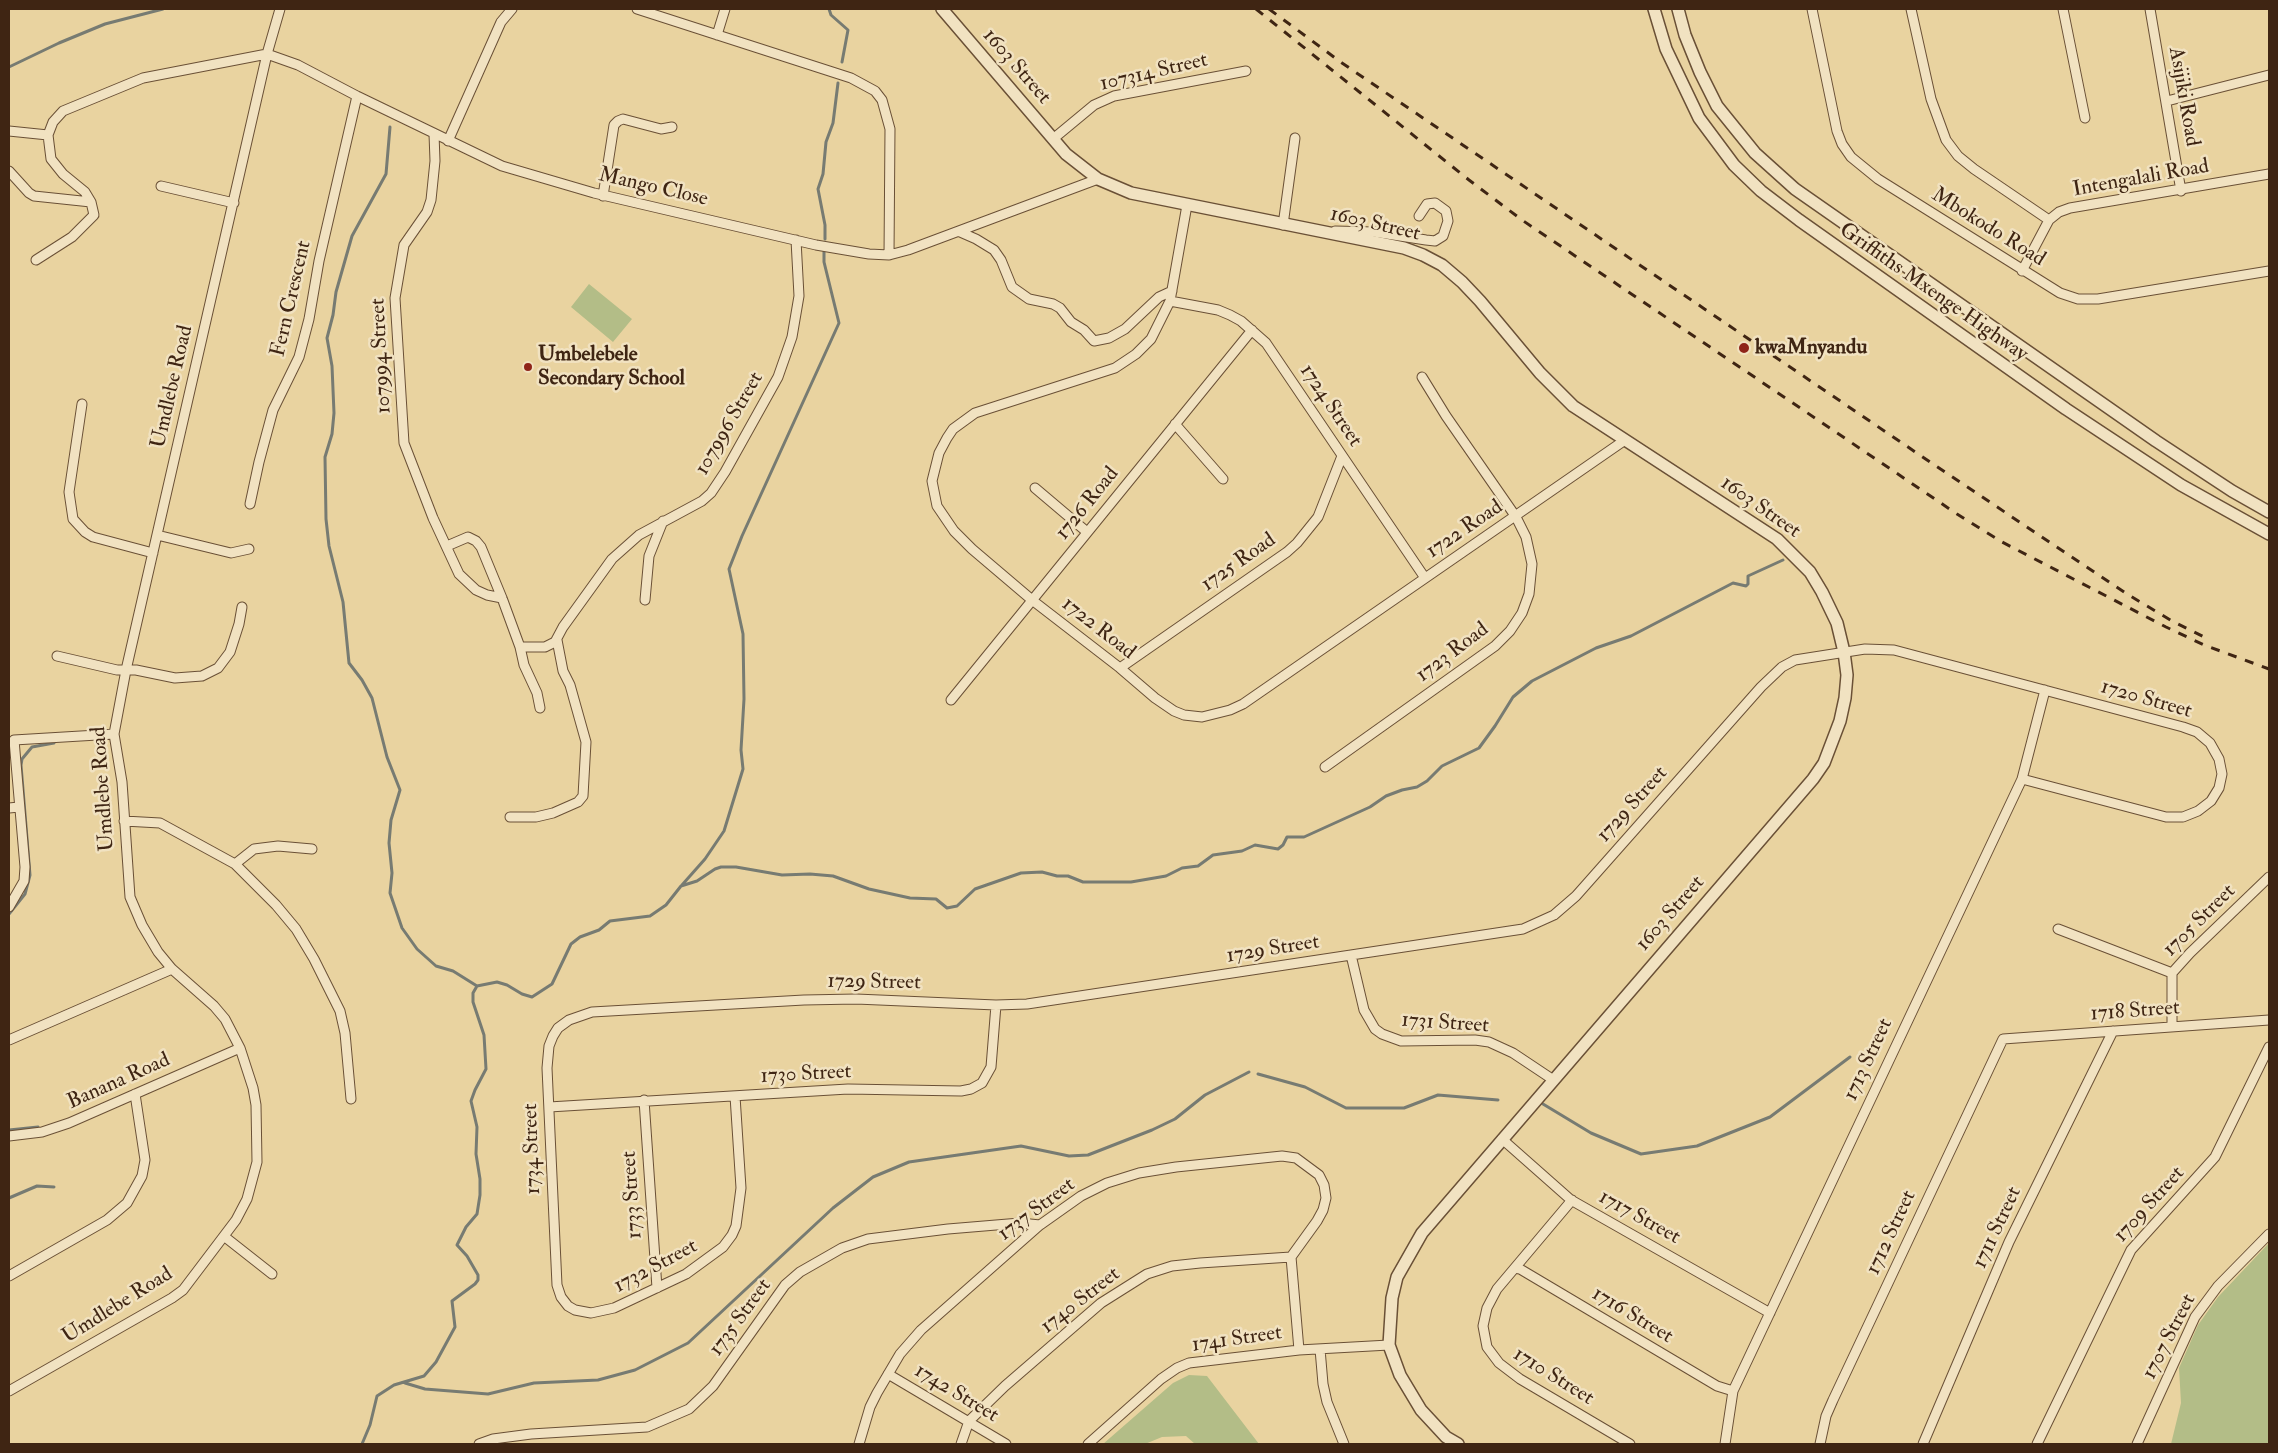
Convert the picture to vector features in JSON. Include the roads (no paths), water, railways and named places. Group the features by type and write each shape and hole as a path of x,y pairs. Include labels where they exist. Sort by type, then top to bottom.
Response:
{"street":[{"name":"Umdlebe Road","path":"9,1391 183,1290 225,1237 244,1207 254,1180 257,1162 256,1105 253,1088 240,1048 225,1019 214,1006 172,969 142,925 130,897 122,782 114,734 126,670 267,54 280,9"},
{"path":"448,141 501,22 512,9"},
{"path":"637,9 851,78 874,91 882,100 887,112 891,153 890,254"},
{"path":"717,35 725,9"},
{"name":"1603 Street","path":"942,9 1066,154 1098,179 1130,194 1404,248 1442,265 1480,301 1559,394 1581,412 1777,539 1794,554 1810,572 1837,623 1847,675 1840,721 1824,763 1813,779 1552,1079 1422,1233 1397,1277 1392,1298 1389,1345 1400,1375 1421,1410 1446,1437 1458,1444"},
{"name":"Griffiths Mxenge Highway","path":"1654,9 1666,49 1700,118 1734,164 1761,191 1807,226 2066,409 2181,485 2269,534"},
{"name":"Griffiths Mxenge Highway","path":"1678,9 1697,65 1717,106 1755,153 1796,189 2156,441 2269,512"},
{"name":"Mbokodo Road","path":"1812,9 1837,131 1842,144 1851,157 1878,179 2022,271 2060,293 2078,299 2098,299 2269,271"},
{"path":"1911,9 1931,99 1946,140 1958,156 1974,169 2049,220"},
{"path":"2063,9 2085,118"},
{"name":"Asijiki Road","path":"2150,9 2181,191"},
{"name":"Mango Close","path":"48,135 53,122 70,107 143,78 267,54 298,65 357,96 502,166 604,196 796,240 869,254 890,254 908,250 1098,179"},
{"name":"107314 Street","path":"1053,139 1094,105 1108,99 1246,71"},
{"path":"2167,101 2269,75"},
{"name":"Fern Crescent","path":"250,504 272,410 294,370 305,334 319,261 357,96"},
{"path":"604,196 614,126 618,121 624,119 661,129 672,126"},
{"path":"9,131 48,135 48,149 55,166 82,188 91,202 94,215 80,231 36,260"},
{"name":"107994 Street","path":"434,134 435,161 431,200 427,212 404,245 395,298 404,443 433,518 459,574 476,590 487,595 502,598"},
{"path":"1283,224 1295,138"},
{"path":"9,171 34,196 91,202"},
{"name":"Intengalali Road","path":"2022,271 2049,220 2059,212 2070,208 2181,191 2269,174"},
{"path":"161,186 234,203"},
{"path":"1330,233 1338,231 1374,232 1435,241 1443,236 1448,221 1446,210 1435,203 1427,204 1419,216"},
{"name":"1722 Road","path":"1187,205 1170,301 1151,339 1125,362 1093,376 975,413 953,429 938,453 932,481 937,506 945,519 972,548 1032,600 1174,711 1192,717 1216,714 1242,704 1516,517 1625,440"},
{"path":"960,232 976,238 994,250 1002,260 1012,287 1030,299 1053,304 1060,308 1071,322 1084,330 1094,341 1109,338 1126,329 1159,297 1172,291"},
{"name":"107996 Street","path":"557,640 563,627 612,559 639,535 702,501 711,493 751,427 778,377 792,337 799,296 796,240"},
{"name":"1724 Street","path":"1170,301 1218,310 1241,321 1266,344 1425,578"},
{"name":"1726 Road","path":"951,700 1252,330"},
{"name":"1723 Road","path":"1325,767 1495,646 1510,631 1522,613 1529,594 1532,564 1526,536 1516,517 1446,416 1422,377"},
{"path":"82,404 69,492 73,519 85,532 93,537 153,553"},
{"path":"1175,424 1223,479"},
{"name":"1725 Road","path":"1120,668 1287,552 1297,543 1318,517 1342,456"},
{"path":"1034,488 1087,532"},
{"path":"645,600 649,556 663,521"},
{"path":"157,535 231,553 249,549"},
{"path":"447,546 468,536 476,541 502,598 520,646 524,665 537,694 540,708"},
{"path":"57,656 117,670 176,678 190,678 212,672 223,663 230,652 240,624 242,607"},
{"path":"510,817 536,817 553,813 580,800 583,796 586,742 570,685 563,671 557,640 545,647 520,646"},
{"name":"1720 Street","path":"1844,652 1880,648 1894,650 2183,727 2197,732 2210,743 2220,759 2222,774 2219,788 2211,801 2198,811 2183,817 2166,817 2022,779"},
{"name":"1729 Street","path":"592,1012 856,998 996,1005 1027,1004 1507,933 1539,923 1554,915 1576,896 1782,667 1795,660 1844,652"},
{"name":"1713 Street","path":"1724,1444 1733,1392 2022,779 2045,690"},
{"path":"9,907 24,881 25,867 12,740 114,734"},
{"path":"9,808 20,807"},
{"path":"124,821 160,823 235,864 276,905 296,930 314,958 340,1010 345,1033 351,1099"},
{"path":"235,864 254,849 278,846 312,849"},
{"name":"1705 Street","path":"2172,1028 2172,973 2190,953 2269,877"},
{"path":"2058,930 2172,973"},
{"name":"1731 Street","path":"1352,956 1364,1010 1375,1029 1382,1034 1402,1041 1476,1040 1489,1042 1514,1053 1552,1079"},
{"path":"9,1040 172,969"},
{"name":"1730 Street","path":"550,1106 848,1089 961,1091 972,1089 982,1083 991,1066 996,1005"},
{"name":"1734 Street","path":"568,1306 561,1297 557,1285 547,1068 549,1046 553,1036 563,1023 592,1012"},
{"name":"1718 Street","path":"2002,1039 2269,1020"},
{"name":"1711 Street","path":"1924,1444 2009,1242 2113,1031"},
{"name":"1712 Street","path":"1820,1444 1826,1416 1833,1400 2002,1039"},
{"name":"1709 Street","path":"2037,1444 2131,1250 2204,1172 2215,1157 2269,1047"},
{"name":"Banana Road","path":"9,1136 42,1132 69,1123 240,1048"},
{"path":"9,1276 107,1220 127,1203 142,1176 145,1160 135,1094"},
{"name":"1732 Street","path":"568,1306 582,1312 602,1312 614,1308 686,1274 710,1258 732,1235 738,1213 741,1188 735,1096"},
{"name":"1733 Street","path":"644,1100 657,1288"},
{"name":"1717 Street","path":"1502,1139 1572,1200 1770,1313"},
{"name":"1737 Street","path":"858,1444 870,1407 888,1374 900,1354 921,1330 1040,1225 1081,1196 1107,1183 1139,1174 1176,1167 1282,1156 1296,1158 1319,1175 1324,1185 1326,1198 1323,1210 1317,1221 1291,1257"},
{"name":"1710 Street","path":"1572,1200 1497,1289 1486,1308 1483,1326 1487,1347 1498,1363 1520,1378 1630,1444"},
{"name":"1735 Street","path":"479,1444 493,1439 531,1434 647,1427 689,1408 713,1386 785,1285 800,1272 842,1248 868,1239 948,1229 1020,1223 1040,1225"},
{"name":"1707 Street","path":"2138,1444 2195,1317 2218,1286 2269,1234"},
{"path":"225,1237 272,1274"},
{"path":"1291,1257 1299,1350"},
{"name":"1740 Street","path":"961,1444 969,1421 1005,1386 1101,1303 1147,1274 1172,1266 1200,1262 1291,1257"},
{"name":"1716 Street","path":"1515,1268 1520,1269 1717,1386 1733,1392"},
{"name":"1741 Street","path":"1088,1444 1161,1379 1177,1368 1198,1361 1299,1350 1389,1345"},
{"path":"1320,1349 1323,1384 1327,1402 1344,1444"},
{"name":"1742 Street","path":"888,1374 1006,1444"}],"waterway":[{"path":"9,67 105,24 163,9"},
{"path":"829,9 831,15 848,30 842,62"},
{"path":"825,239 825,225 818,189 823,174 826,142 833,123 838,83"},
{"path":"390,127 386,174 352,236 336,292 327,338 332,366 334,413 332,434 325,457 326,519 329,546 343,602 349,663 362,680 372,698 387,757 400,790 391,820 389,843 392,873 390,893 402,928 417,949 436,966 453,971 477,986"},
{"path":"682,885 705,859 724,831 743,769 741,750 744,699 743,634 729,569 742,536 839,323 824,262 824,252"},
{"path":"362,1444 370,1425 377,1396 394,1385 424,1376 436,1362 455,1327 452,1301 478,1280 478,1275 467,1256 457,1245 466,1227 477,1214 480,1195 480,1179 476,1154 477,1127 471,1101 486,1069 484,1035 473,1002 473,993 477,986 497,982 532,997 552,984 571,944 580,937 599,930 610,921 650,916 666,905 681,886 697,881 721,867 736,867 782,875 810,874 833,876 869,889 910,898 936,899 947,908 957,906 975,889 1021,873 1042,872 1057,876 1068,876 1083,882 1131,882 1166,876 1182,868 1198,866 1213,855 1242,851 1255,845 1278,849 1283,845 1287,837 1304,837 1370,807 1386,796 1417,787 1427,781 1442,766 1479,748 1513,697 1532,681 1596,648 1631,636 1733,583 1746,586 1748,584 1748,576 1783,560"},
{"path":"9,914 25,894 30,875 22,759 32,747 54,743"},
{"path":"1543,1104 1591,1133 1641,1154 1697,1146 1770,1117 1850,1057"},
{"path":"405,1383 425,1389 488,1394 534,1383 598,1380 635,1370 688,1343 833,1208 873,1177 909,1162 1021,1146 1069,1156 1088,1155 1175,1119 1205,1095 1249,1072"},
{"path":"1258,1074 1305,1087 1346,1108 1404,1108 1438,1095 1498,1100"},
{"path":"9,1130 38,1127"},
{"path":"9,1198 37,1186 54,1187"}],"railway":[{"path":"1256,9 1469,180 1522,220 1957,514 2002,542 2166,627 2204,645 2269,669"},
{"path":"1269,9 1342,63 1933,464 2127,594 2172,621 2204,637"}],"place":[{"name":"kwaMnyandu","path":"1744,348"},
{"name":"Umbelebele Secondary School","path":"528,367"}]}
